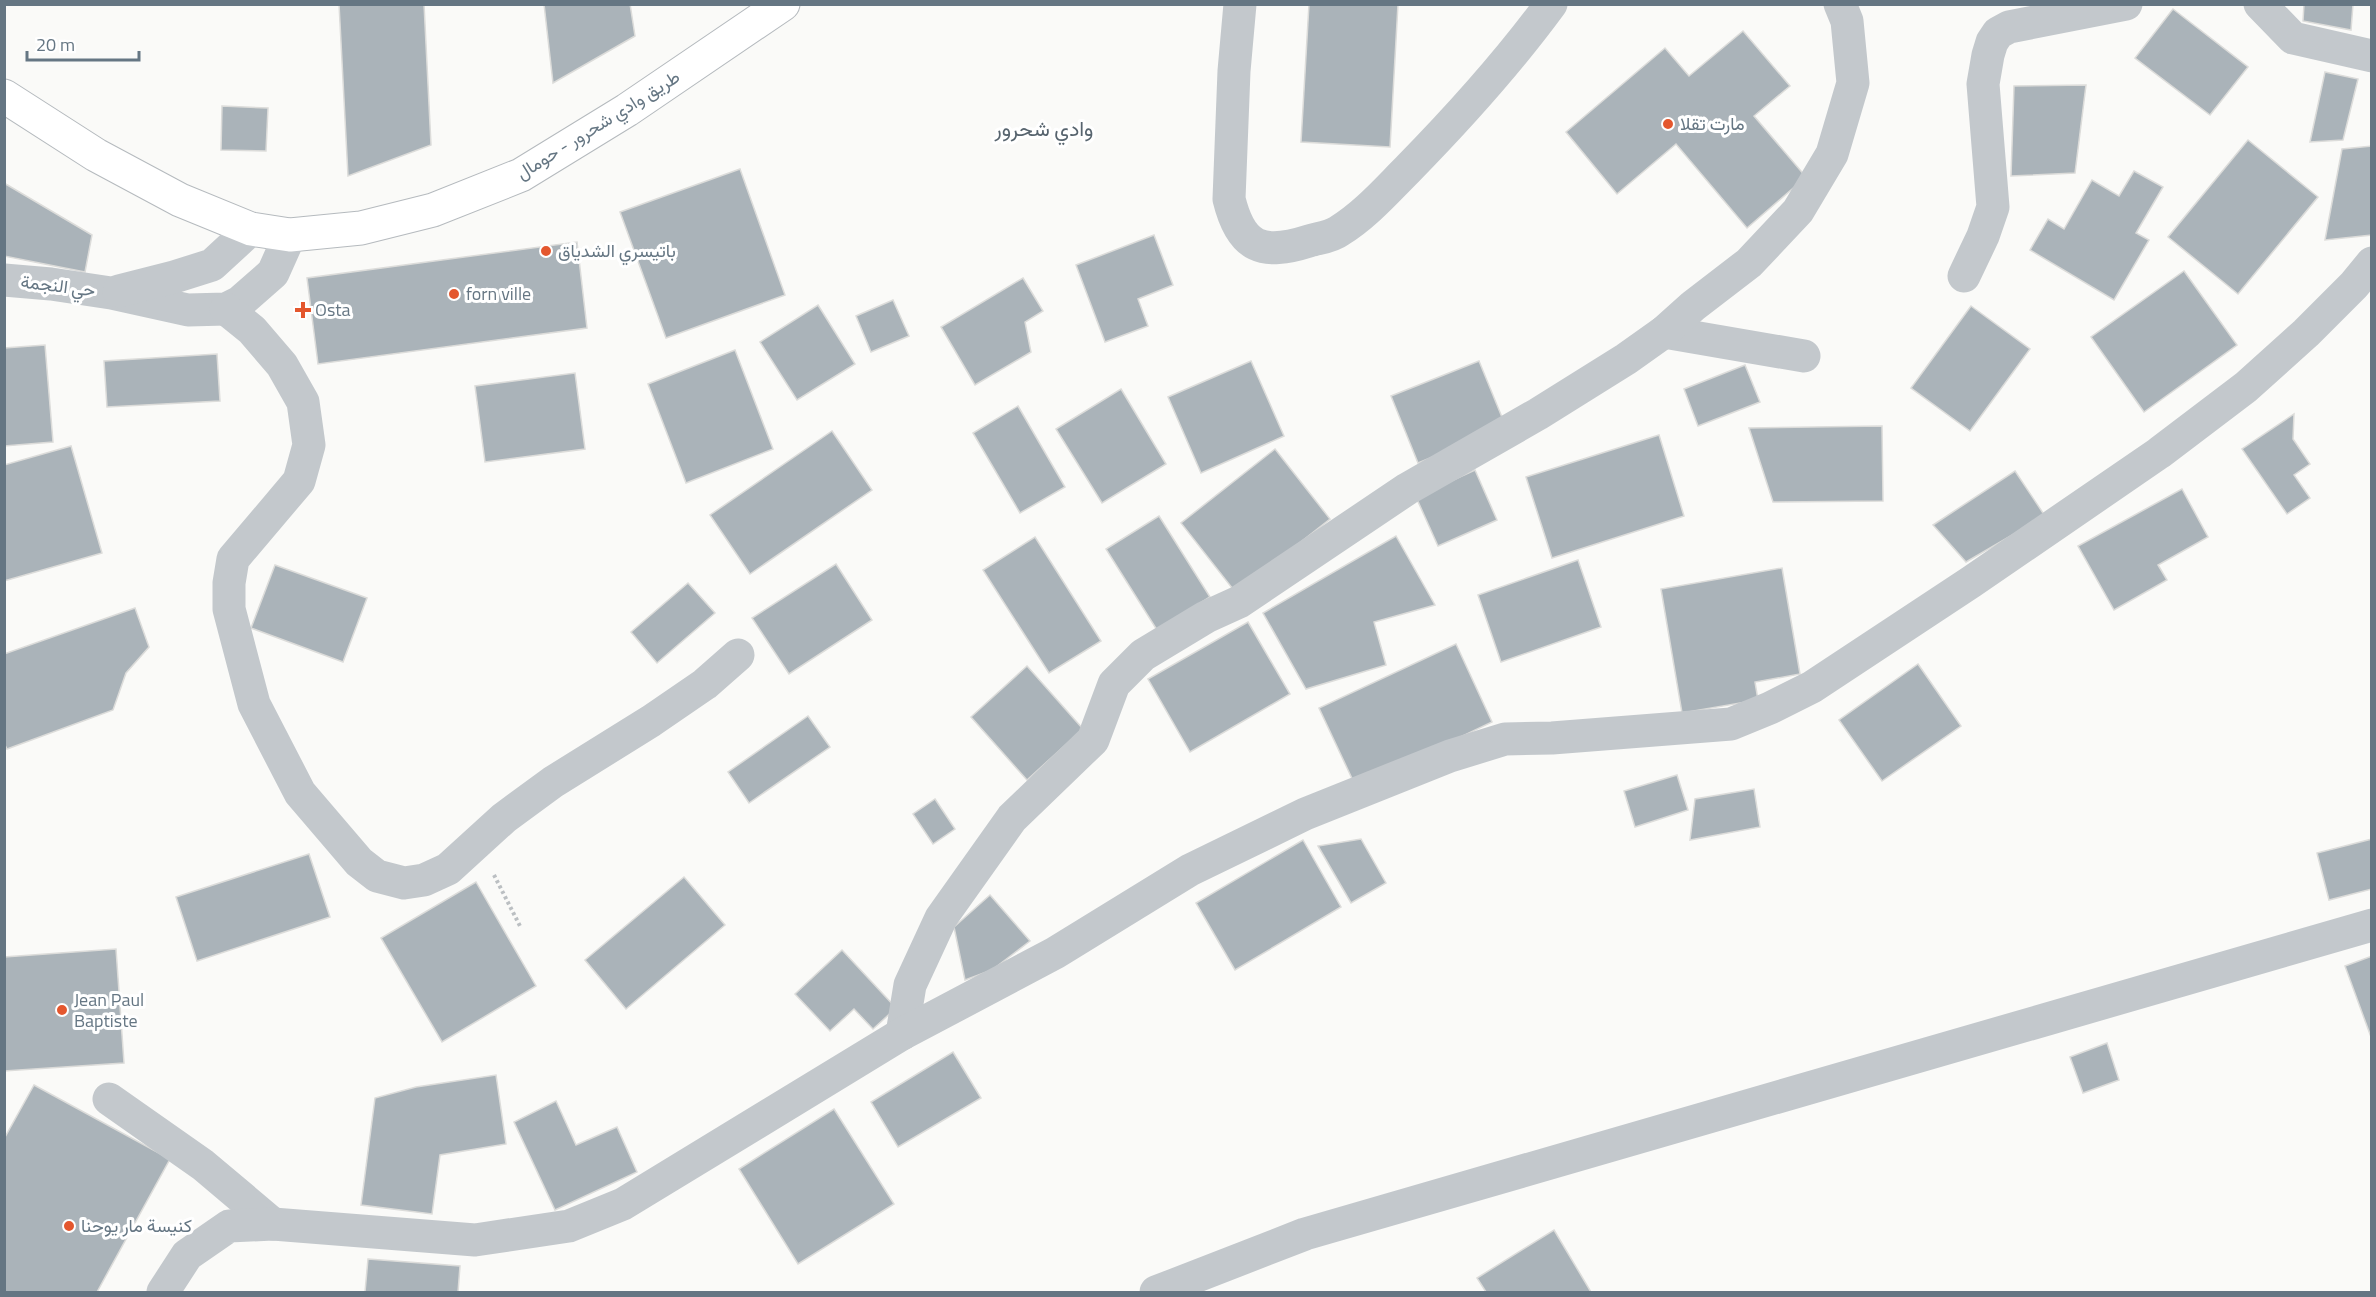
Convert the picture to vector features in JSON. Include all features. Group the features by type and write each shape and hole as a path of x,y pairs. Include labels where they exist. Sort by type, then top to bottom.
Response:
{"main road":[{"name":"طريق وادي شحرور - حومال","path":"4,96 96,155 180,200 251,230 290,235 361,228 423,212 521,175 627,110 783,4"}],"street":[{"path":"1240,4 1234,71 1229,199 1234,217 1244,236 1267,249 1292,247 1337,233 1362,215 1443,134 1510,60 1551,4"},
{"path":"902,1034 910,985 941,918 1012,818 1094,740 1114,684 1143,655 1206,617 1239,602 1407,489 1538,414 1664,332 1749,263 1798,211 1832,154 1852,83 1847,21 1840,4"},
{"path":"1964,276 1983,236 1993,207 1983,84 1992,42 1998,33 2009,27 2126,4"},
{"path":"2260,4 2293,38 2372,56"},
{"path":"111,293 212,265 251,230"},
{"path":"290,235 273,273 240,303 226,309 252,330 282,364 303,402 309,445 299,481 233,559 229,583 229,609 254,704 300,793 359,862 378,876 404,883 424,880 448,869 504,818 553,782 651,721 705,684 738,656"},
{"path":"163,1293 187,1255 229,1226 273,1224 476,1240 569,1226 623,1204 902,1034 1055,953 1190,870 1305,814 1450,756 1505,739 1552,738 1731,723 1770,708 1812,687 1971,582 2159,453 2255,379 2314,325 2354,285 2372,263"},
{"name":"حي النجمة","path":"4,279 111,293 188,310 226,309"},
{"path":"1664,332 1804,356"},
{"path":"1156,1293 1305,1234 2372,925"},
{"path":"109,1099 203,1166 273,1224"}],"path":[{"path":"477,842 521,928"}],"building":[{"path":"339,4 424,4 431,145 348,176"},
{"path":"544,4 630,4 635,36 553,83"},
{"path":"1309,4 1398,4 1390,147 1301,142"},
{"path":"2304,4 2353,4 2351,30 2303,21"},
{"path":"2173,9 2248,67 2210,115 2135,58"},
{"name":"مارت تقلا","path":"1743,31 1790,86 1754,116 1806,177 1747,228 1676,144 1617,194 1566,132 1665,48 1689,76"},
{"path":"2325,72 2358,79 2343,140 2310,142"},
{"path":"2086,85 2075,173 2011,176 2014,86"},
{"path":"222,106 268,108 266,151 221,150"},
{"path":"2248,140 2318,197 2238,294 2168,237"},
{"path":"2372,146 2372,235 2325,240 2342,149"},
{"path":"740,169 785,295 666,338 620,212"},
{"path":"2134,171 2163,187 2136,233 2149,240 2114,300 2030,250 2048,219 2064,229 2092,180 2119,196"},
{"path":"4,183 92,235 85,272 4,256"},
{"path":"1154,235 1173,285 1138,299 1148,326 1105,342 1076,265"},
{"path":"577,242 587,328 318,364 307,278"},
{"path":"2184,271 2237,345 2144,412 2091,337"},
{"path":"1023,278 1043,311 1025,322 1031,352 975,385 941,327"},
{"path":"893,300 909,336 871,352 856,316"},
{"path":"818,305 855,364 797,400 760,342"},
{"path":"1971,306 2030,349 1970,431 1911,388"},
{"path":"45,345 53,442 4,446 4,348"},
{"path":"735,350 773,449 686,483 648,384"},
{"path":"217,354 220,401 107,407 104,361"},
{"path":"1251,361 1284,436 1201,473 1168,397"},
{"path":"1479,361 1506,427 1418,463 1391,396"},
{"path":"1745,365 1760,402 1698,426 1684,389"},
{"path":"575,373 585,449 485,462 475,386"},
{"path":"1121,389 1166,464 1102,503 1056,429"},
{"path":"1018,406 1065,487 1020,513 973,433"},
{"path":"2294,414 2293,439 2310,464 2294,475 2310,498 2287,514 2242,449"},
{"path":"1882,426 1883,501 1773,502 1749,428"},
{"path":"832,431 872,490 750,574 710,515"},
{"path":"1659,435 1684,516 1552,558 1526,477"},
{"path":"71,446 102,553 4,581 4,465"},
{"path":"1275,449 1330,519 1236,593 1181,523"},
{"path":"1475,470 1497,520 1438,546 1416,497"},
{"path":"2015,471 2045,516 1966,562 1933,525"},
{"path":"2182,489 2208,537 2158,565 2167,580 2114,610 2078,546"},
{"path":"1159,516 1210,597 1157,630 1106,549"},
{"path":"1396,536 1435,605 1374,622 1386,665 1306,689 1263,613"},
{"path":"1035,537 1101,641 1049,673 983,570"},
{"path":"1578,560 1601,627 1501,662 1478,595"},
{"path":"836,564 872,620 789,674 752,618"},
{"path":"275,565 367,598 343,662 251,628"},
{"path":"1782,568 1800,674 1755,682 1758,700 1682,713 1661,589"},
{"path":"688,583 715,613 657,663 631,632"},
{"path":"135,608 149,647 126,673 113,710 7,749 4,743 4,654"},
{"path":"1248,622 1290,694 1190,752 1148,679"},
{"path":"1456,644 1492,722 1356,787 1319,708"},
{"path":"1918,664 1961,726 1882,781 1839,720"},
{"path":"1027,666 1083,729 1027,780 971,717"},
{"path":"808,716 830,747 749,803 728,772"},
{"path":"1677,775 1688,810 1635,827 1624,791"},
{"path":"1754,789 1760,827 1690,840 1695,799"},
{"path":"935,799 955,829 933,844 913,814"},
{"path":"1361,839 1386,883 1351,903 1318,846"},
{"path":"2372,839 2372,889 2329,900 2317,853"},
{"path":"1303,840 1341,907 1235,970 1196,903"},
{"path":"309,854 330,917 197,961 176,897"},
{"path":"684,877 725,925 626,1009 585,960"},
{"path":"476,882 536,986 442,1042 381,938"},
{"path":"990,895 1030,941 992,970 965,980 954,927"},
{"name":"Jean Paul Baptiste","path":"116,949 124,1063 4,1071 4,957"},
{"path":"842,950 896,1008 873,1029 854,1009 830,1031 795,994"},
{"path":"2372,956 2372,1037 2371,1037 2345,966"},
{"path":"2107,1043 2119,1080 2083,1093 2070,1057"},
{"path":"953,1052 981,1098 898,1147 871,1102"},
{"path":"496,1075 506,1144 440,1155 432,1214 361,1205 375,1098 416,1087"},
{"name":"كنيسة مار يوحنا","path":"34,1085 170,1159 97,1292 4,1292 4,1139"},
{"path":"556,1101 576,1145 617,1127 637,1172 555,1210 514,1122"},
{"path":"834,1109 894,1204 798,1264 739,1169"},
{"path":"1554,1230 1591,1292 1486,1292 1477,1278"},
{"path":"368,1259 460,1266 458,1292 365,1292"}],"place":[{"name":"مارت تقلا","path":"1668,124"},
{"name":"باتيسري الشدياق","path":"546,251"},
{"name":"forn ville","path":"454,294"},
{"name":"Osta","path":"303,310"},
{"name":"Jean Paul Baptiste","path":"62,1010"},
{"name":"كنيسة مار يوحنا","path":"69,1226"}],"district":[{"name":"وادي شحرور","path":"1044,129"}]}
